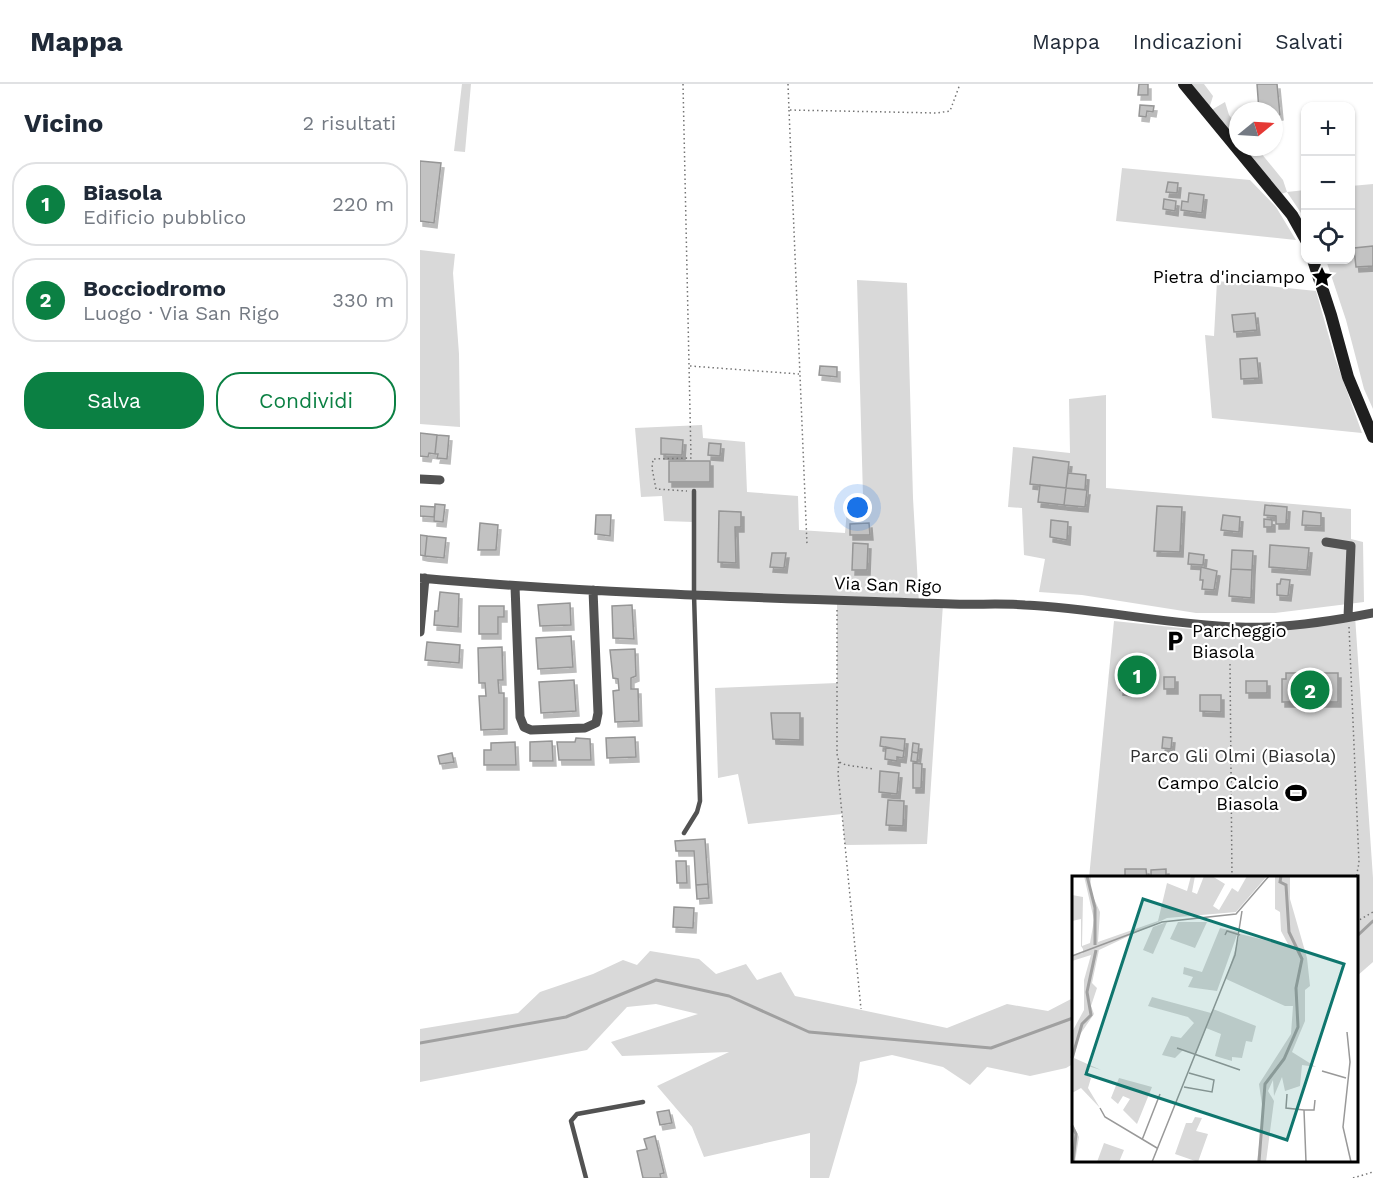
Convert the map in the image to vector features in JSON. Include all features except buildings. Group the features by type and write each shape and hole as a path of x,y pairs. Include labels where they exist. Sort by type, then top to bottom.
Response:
{"street":[{"path":"1184,84 1292,215 1301,232"},
{"path":"1314,264 1348,377 1373,437"},
{"path":"420,479 440,480"},
{"path":"1326,542 1351,546 1348,617"},
{"name":"Via San Rigo","path":"420,632 423,578 593,590 956,604 1022,604 1180,623 1243,627 1301,623 1373,613"},
{"path":"516,586 520,717 524,726 531,730 585,728 596,723 598,713 593,590"}],"lane":[{"path":"684,833 697,812 700,801 694,594 694,491"},
{"path":"586,1178 572,1121 577,1114 643,1102"}],"path":[{"path":"683,84 691,458 653,459 651,468 656,489 694,491"},
{"path":"788,84 807,545"},
{"path":"789,110 937,113 950,111 960,84"},
{"path":"689,366 799,374"},
{"path":"837,600 837,754 861,1009"},
{"path":"1348,617 1359,863 1356,876"},
{"path":"1230,664 1232,876"},
{"path":"839,762 874,769"},
{"path":"1358,921 1373,912"},
{"path":"1353,1178 1373,1172"}],"green space":[{"path":"462,84 471,84 465,152 454,151"},
{"path":"1182,84 1204,84 1213,96 1208,112 1225,102 1229,115 1229,141"},
{"path":"1242,156 1263,156 1283,180 1287,192 1275,196"},
{"path":"1122,168 1250,180 1276,207 1296,240 1116,221"},
{"path":"1373,184 1373,409 1364,389 1346,320 1327,264 1355,264 1355,186"},
{"path":"1301,190 1301,213 1287,192"},
{"path":"420,250 455,254 453,273 459,354 460,427 420,424"},
{"path":"857,280 907,283 913,498 919,603 943,604 927,844 845,845 842,814 748,824 738,774 718,778 715,688 837,683 837,600 694,594 694,522 664,521 662,496 641,497 635,428 702,425 703,438 745,442 747,492 798,496 799,530 845,533 848,498 863,496"},
{"path":"1217,281 1316,291 1335,358 1362,433 1212,418 1205,335 1214,336"},
{"path":"1106,395 1106,488 1351,509 1351,539 1363,542 1364,602 1275,613 1196,613 1082,595 1039,592 1045,559 1024,555 1022,508 1008,507 1013,447 1070,453 1069,399"},
{"name":"Parco Gli Olmi (Biasola)","path":"1355,616 1373,878 1373,962 1358,975 1358,876 1089,876 1114,621 1238,634 1238,627"},
{"path":"650,951 699,959 716,974 746,964 757,980 781,972 795,996 947,1028 1007,1004 1048,1011 1072,999 1072,1065 1030,1076 987,1067 970,1085 943,1067 892,1055 860,1062 857,1082 829,1178 810,1178 810,1133 704,1157 692,1127 657,1086 729,1052 622,1056 611,1042 698,1014 656,1004 627,1007 587,1050 420,1082 420,1029 518,1013 540,992 593,974 623,960 637,965"}],"waterway":[{"path":"1358,935 1373,921"},
{"path":"420,1043 566,1017 656,980 729,996 809,1032 991,1048 1072,1018"}],"place":[{"name":"Pietra d'inciampo","path":"1322,277"},
{"name":"Parcheggio Biasola","path":"1175,641"},
{"name":"Biasola","path":"1137,675"},
{"name":"Bocciodromo","path":"1310,690"},
{"name":"Campo Calcio Biasola","path":"1296,793"}]}
